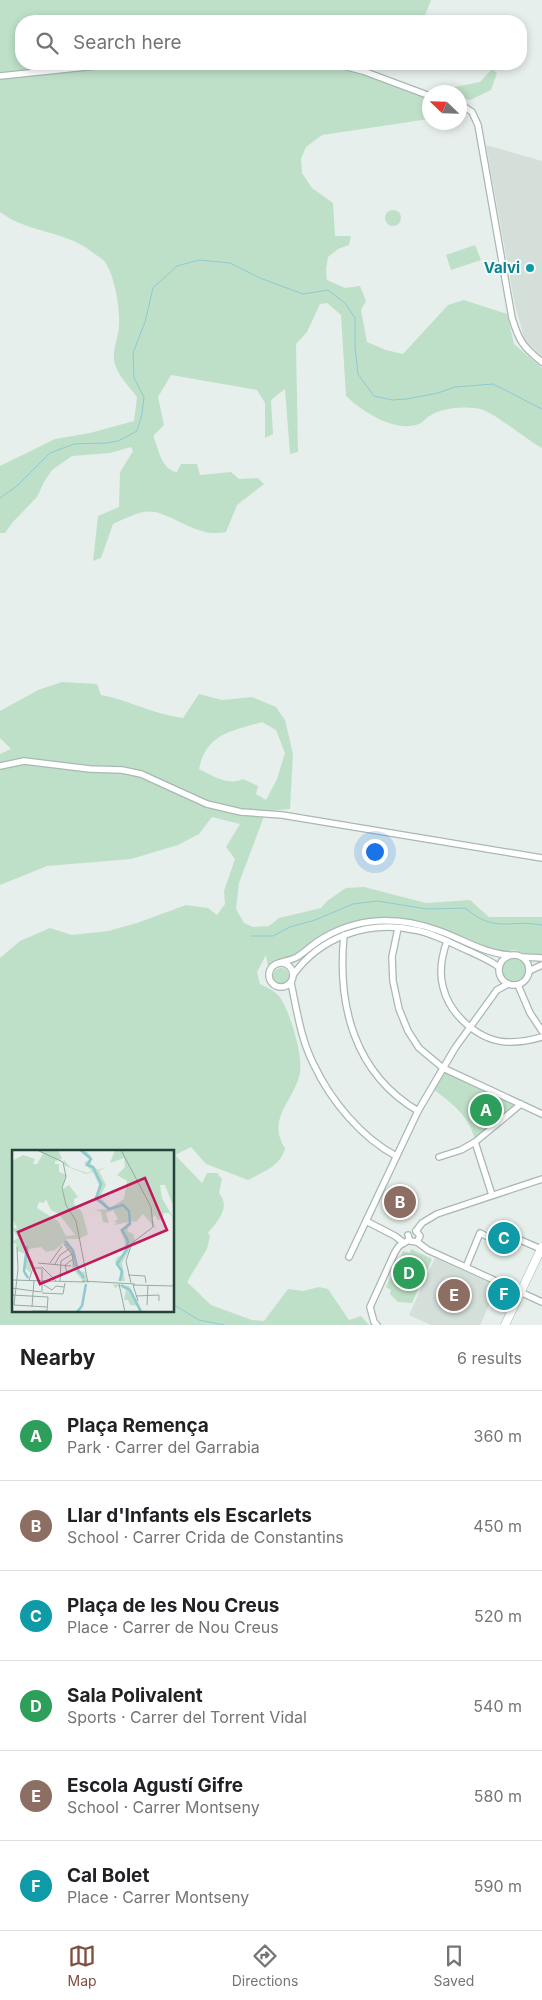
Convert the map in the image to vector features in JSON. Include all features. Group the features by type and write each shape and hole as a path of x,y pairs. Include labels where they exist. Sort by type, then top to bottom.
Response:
{"main road":[{"path":"505,1325 542,1248"}],"street":[{"path":"0,76 58,70"},
{"path":"359,70 422,93"},
{"path":"467,109 472,112 478,125 512,318 517,334 526,350 542,362"},
{"path":"0,766 24,761 90,769 122,770 141,774 207,804 241,812 282,815 542,858"},
{"path":"291,983 282,988 270,980 269,971 272,966 296,957 308,947 347,926 368,922 395,920 419,924 442,931 491,953 516,954 542,960"},
{"path":"293,973 303,961 330,941 361,930 380,927 416,930 447,941 500,965"},
{"path":"398,928 392,957 393,981 399,1009 408,1031 419,1048 443,1068 542,1114"},
{"path":"344,935 342,984 346,1011 355,1036 366,1058 381,1079 398,1096 418,1111"},
{"path":"447,941 441,970 443,987 449,1003 470,1027 488,1037 509,1042 529,1041 542,1036"},
{"path":"349,1257 418,1111 443,1068 497,990 500,965 491,953"},
{"path":"500,965 509,955"},
{"path":"296,957 291,983 300,1027 314,1065 331,1093 363,1131 396,1156"},
{"path":"523,957 528,962 530,970"},
{"path":"497,990 508,984 518,984 526,980 530,970 542,960"},
{"path":"279,963 286,964 293,973"},
{"path":"500,975 508,984"},
{"path":"518,984 530,1013 542,1031"},
{"path":"439,1157 461,1150 475,1142 521,1104"},
{"path":"475,1142 492,1195"},
{"path":"377,1325 374,1322 370,1308 395,1252 407,1239 412,1230 416,1231 422,1223 436,1214 542,1179"},
{"path":"366,1222 395,1236 407,1239 412,1243 417,1242 428,1250 542,1302"},
{"path":"416,1231 420,1236 417,1242"},
{"path":"466,1267 480,1234 496,1241"},
{"path":"512,1236 542,1248"}],"shaded area":[{"path":"486,145 542,161 542,356 525,341 515,305"},
{"path":"435,1258 494,1285 488,1300 491,1301 480,1325 431,1325 409,1315"}],"green space":[{"path":"0,0 431,0 425,15 15,15 15,70 371,70 375,78 422,97 422,120 322,135 306,147 301,159 302,173 312,188 333,203 335,236 351,236 349,245 338,249 328,257 327,280 345,288 360,286 366,301 361,310 367,342 386,350 403,354 448,305 464,300 507,314 514,344 542,368 542,448 493,415 480,409 446,409 420,423 410,426 390,423 370,414 346,396 341,315 327,303 320,304 307,332 296,344 298,452 290,454 285,389 271,400 273,434 265,438 265,403 257,390 171,375 158,397 164,425 154,435 154,438 164,464 168,468 177,472 181,464 197,464 200,475 231,472 239,479 258,478 264,484 237,505 226,532 216,533 198,530 155,512 144,512 113,524 101,558 93,561 98,516 119,507 120,472 133,451 131,447 110,453 72,456 52,470 37,497 5,533 0,533 0,466 55,439 90,433 134,421 137,397 115,364 114,355 119,329 119,310 114,284 105,262 85,247 73,241 11,219 0,212"},
{"path":"491,70 497,73 491,90 470,100 467,99 467,85 465,85 480,82"},
{"path":"393,210 401,218 393,226 385,218"},
{"path":"475,245 481,260 451,270 446,255"},
{"path":"62,682 97,684 101,695 162,714 183,718 199,694 222,700 252,697 276,707 285,720 293,754 290,809 266,811 239,883 236,909 244,923 253,927 269,926 279,918 321,908 327,901 346,888 364,887 426,903 470,900 489,917 542,917 542,954 529,956 515,950 500,952 490,949 428,924 388,917 346,924 323,934 296,954 268,967 266,955 257,972 260,984 275,992 283,1003 295,1033 300,1056 300,1073 297,1083 283,1110 278,1128 285,1148 283,1154 271,1168 248,1180 206,1164 191,1147 175,1155 202,1183 207,1173 217,1173 222,1179 219,1193 224,1203 222,1214 208,1233 210,1236 207,1249 187,1282 211,1305 252,1320 264,1321 288,1289 303,1291 319,1287 328,1289 349,1320 361,1316 369,1325 0,1325 0,958 20,941 50,928 72,935 108,931 137,923 186,905 208,908 217,915 225,904 224,891 235,859 226,847 240,824 212,817 199,834 178,845 131,859 47,866 0,885 0,754 11,749 0,738 0,711 38,690","holes":["262,722 276,730 285,753 277,779 266,800 256,794 258,786 243,779 226,781 199,769 207,748 222,736 240,728"]},
{"path":"514,957 522,961 526,969 522,977 514,981 506,977 502,969 506,961"},
{"path":"278,968 284,968 289,973 287,982 278,984 273,979 273,973"},
{"path":"443,1068 521,1104 475,1142 470,1125 465,1118 452,1104 431,1088"},
{"path":"411,1249 432,1259 412,1303 398,1302 390,1294 391,1290 386,1287 403,1251 410,1253"}],"waterway":[{"path":"0,498 17,486 50,453 74,444 118,441 137,431 144,397 134,378 133,353 145,322 153,288 177,266 199,260 230,263 260,278 303,294 328,290 345,303 355,318 355,347 358,374 374,396 392,400 407,399 438,393 455,387 493,384 542,409"},
{"path":"251,936 273,936 290,927 315,920 353,904 377,901 427,909 465,908 485,921 494,923 542,925"},
{"path":"175,1306 199,1320 224,1325"}],"place":[{"name":"Valvi","path":"530,268"},
{"name":"Plaça Remença","path":"486,1110"},
{"name":"Llar d'Infants els Escarlets","path":"400,1202"},
{"name":"Plaça de les Nou Creus","path":"504,1238"},
{"name":"Sala Polivalent","path":"409,1273"},
{"name":"Cal Bolet","path":"504,1294"},
{"name":"Escola Agustí Gifre","path":"454,1295"}]}
